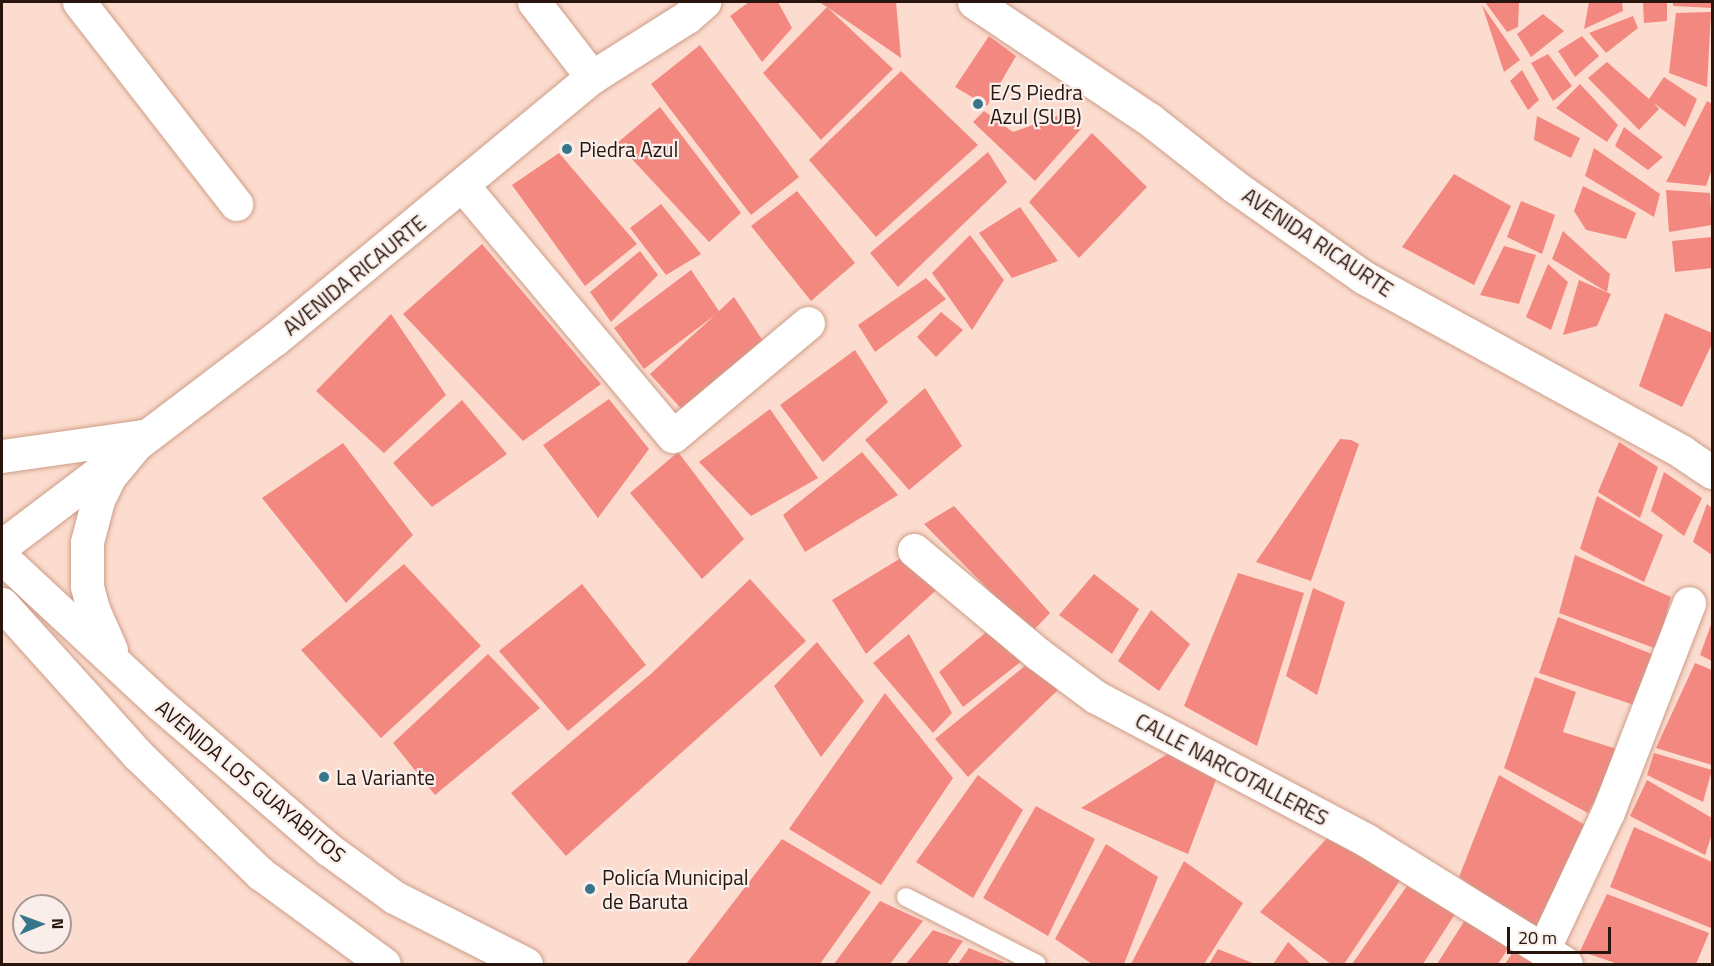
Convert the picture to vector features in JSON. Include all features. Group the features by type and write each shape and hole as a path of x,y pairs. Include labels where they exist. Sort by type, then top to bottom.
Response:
{"street":[{"path":"79,2 236,204"},
{"path":"534,2 592,77"},
{"name":"AVENIDA RICAURTE","path":"2,546 143,436 274,339 463,186 592,77 687,16 704,2"},
{"name":"AVENIDA RICAURTE","path":"974,2 1149,119 1234,186 1363,277 1713,471"},
{"path":"463,186 673,436 808,323"},
{"path":"2,456 143,436"},
{"path":"118,664 103,636 87,586 87,542 98,500 109,477 143,436"},
{"name":"CALLE NARCOTALLERES","path":"914,550 1038,654 1096,697 1366,840 1554,957"},
{"name":"AVENIDA LOS GUAYABITOS","path":"2,562 7,562 160,704 328,849 394,897 526,964"},
{"path":"1554,957 1689,603"},
{"path":"2,604 123,738 261,874 384,964"}],"lane":[{"path":"906,897 1037,964"}],"building":[{"path":"749,2 778,2 792,28 762,62 730,16"},
{"path":"819,2 896,2 901,58 827,7"},
{"path":"1485,2 1519,2 1518,27 1507,32"},
{"path":"1589,2 1622,2 1623,11 1584,29"},
{"path":"1643,2 1667,2 1667,21 1644,23"},
{"path":"1673,2 1712,2 1712,8 1673,6"},
{"path":"1482,5 1520,60 1504,72"},
{"path":"827,7 893,69 821,140 763,73"},
{"path":"1711,12 1707,87 1669,73 1676,13"},
{"path":"1543,14 1564,31 1531,57 1517,34"},
{"path":"1633,16 1638,28 1606,53 1589,33"},
{"path":"989,36 1016,56 987,106 955,87"},
{"path":"1582,36 1599,56 1575,77 1558,51"},
{"path":"700,45 799,177 751,215 651,84"},
{"path":"1548,54 1572,86 1553,101 1531,63"},
{"path":"1607,62 1649,99 1664,77 1697,99 1685,127 1654,103 1659,109 1639,130 1588,78"},
{"path":"1522,70 1539,100 1528,110 1510,81"},
{"path":"901,71 978,145 876,237 809,160"},
{"path":"1580,84 1618,125 1607,142 1556,108"},
{"path":"1707,101 1712,104 1712,169 1706,186 1666,182"},
{"path":"660,107 741,213 709,242 617,143"},
{"path":"984,111 1013,132 1071,111 1081,129 1035,181 973,122"},
{"path":"1537,116 1580,138 1571,158 1534,140"},
{"path":"1624,127 1663,157 1648,170 1615,146"},
{"path":"1092,133 1147,187 1079,258 1029,202"},
{"path":"1594,148 1660,194 1654,217 1585,176"},
{"path":"988,152 1007,182 898,287 870,253"},
{"path":"559,153 637,244 585,286 512,185"},
{"path":"1454,174 1511,206 1474,285 1402,247"},
{"path":"1583,186 1636,213 1626,239 1586,230 1574,211"},
{"path":"1666,190 1710,193 1712,225 1669,232"},
{"path":"797,191 855,263 811,301 751,226"},
{"path":"1521,201 1555,215 1542,254 1507,237"},
{"path":"661,204 701,254 666,275 630,228"},
{"path":"1020,207 1058,261 1012,278 979,233"},
{"path":"1563,231 1610,274 1607,292 1552,259"},
{"path":"970,235 1004,280 972,330 932,273"},
{"path":"1712,237 1712,268 1675,272 1672,241"},
{"path":"482,244 601,384 523,441 403,314"},
{"path":"1504,246 1536,255 1519,304 1480,295"},
{"path":"640,251 658,275 611,322 590,292"},
{"path":"1548,264 1568,282 1551,330 1526,317"},
{"path":"691,270 719,311 734,297 763,341 685,413 650,374 715,315 644,369 614,328"},
{"path":"926,278 946,299 875,352 858,325"},
{"path":"1579,280 1611,294 1597,326 1563,335"},
{"path":"941,312 963,330 936,357 917,337"},
{"path":"1665,313 1712,333 1712,344 1682,407 1639,386"},
{"path":"391,314 446,395 384,453 316,391"},
{"path":"855,350 888,402 823,462 780,405"},
{"path":"925,388 962,446 909,490 865,440"},
{"path":"609,399 649,449 598,518 543,445"},
{"path":"462,400 507,454 432,507 393,463"},
{"path":"770,409 818,478 751,516 699,462"},
{"path":"1340,439 1351,440 1359,444 1311,581 1256,562"},
{"path":"1619,442 1658,467 1640,518 1598,492"},
{"path":"343,443 413,535 346,603 262,498"},
{"path":"678,452 744,539 702,579 630,493"},
{"path":"862,452 898,495 805,552 783,515"},
{"path":"1664,472 1702,498 1684,536 1651,511"},
{"path":"1597,496 1663,535 1644,582 1580,549"},
{"path":"1707,504 1712,508 1712,555 1693,542"},
{"path":"954,506 1050,613 1031,633 924,524"},
{"path":"914,550 944,583 866,654 832,600"},
{"path":"1575,555 1671,597 1657,649 1559,613"},
{"path":"404,564 481,646 381,738 301,650"},
{"path":"1238,573 1304,593 1257,746 1184,706"},
{"path":"1094,574 1139,609 1112,654 1059,615"},
{"path":"750,579 806,641 566,856 511,793 652,673"},
{"path":"582,584 646,665 568,731 499,651"},
{"path":"1313,588 1345,602 1317,695 1286,676"},
{"path":"1151,610 1190,644 1159,691 1118,661"},
{"path":"1558,617 1657,656 1640,707 1539,673"},
{"path":"1712,622 1712,661 1700,655"},
{"path":"991,628 1022,661 963,707 939,672"},
{"path":"909,634 952,713 933,733 873,663"},
{"path":"817,642 864,701 821,757 774,686"},
{"path":"488,654 540,708 435,795 393,743"},
{"path":"1031,661 1061,687 968,777 935,739"},
{"path":"1695,663 1712,670 1712,765 1656,748"},
{"path":"1535,677 1576,692 1563,732 1620,750 1588,813 1504,768"},
{"path":"885,693 953,778 881,885 789,829"},
{"path":"1174,750 1217,777 1188,854 1081,808"},
{"path":"1654,753 1712,770 1703,802 1647,775"},
{"path":"978,775 1023,810 973,898 916,862"},
{"path":"1499,775 1585,825 1542,936 1459,877"},
{"path":"1647,780 1712,818 1712,834 1705,855 1630,816"},
{"path":"1036,806 1095,839 1048,936 983,898"},
{"path":"1634,827 1712,862 1711,928 1610,887"},
{"path":"1327,838 1401,879 1344,964 1331,964 1260,912"},
{"path":"782,839 871,892 820,964 686,964"},
{"path":"1106,844 1158,877 1124,964 1092,964 1055,939"},
{"path":"1184,861 1243,903 1204,964 1131,964"},
{"path":"1407,886 1455,914 1423,964 1352,964"},
{"path":"1607,894 1709,933 1696,964 1618,964 1580,951"},
{"path":"880,901 923,921 890,964 834,964"},
{"path":"1465,920 1511,944 1498,964 1437,964"},
{"path":"933,930 963,941 947,964 906,964"},
{"path":"1288,942 1311,964 1273,964"},
{"path":"969,948 1008,964 958,964"},
{"path":"1218,949 1255,964 1209,964"},
{"path":"1515,949 1540,964 1505,964"}],"place":[{"name":"E/S Piedra Azul (SUB)","path":"978,104"},
{"name":"Piedra Azul","path":"567,149"},
{"name":"La Variante","path":"324,777"},
{"name":"Policía Municipal de Baruta","path":"590,889"}]}
